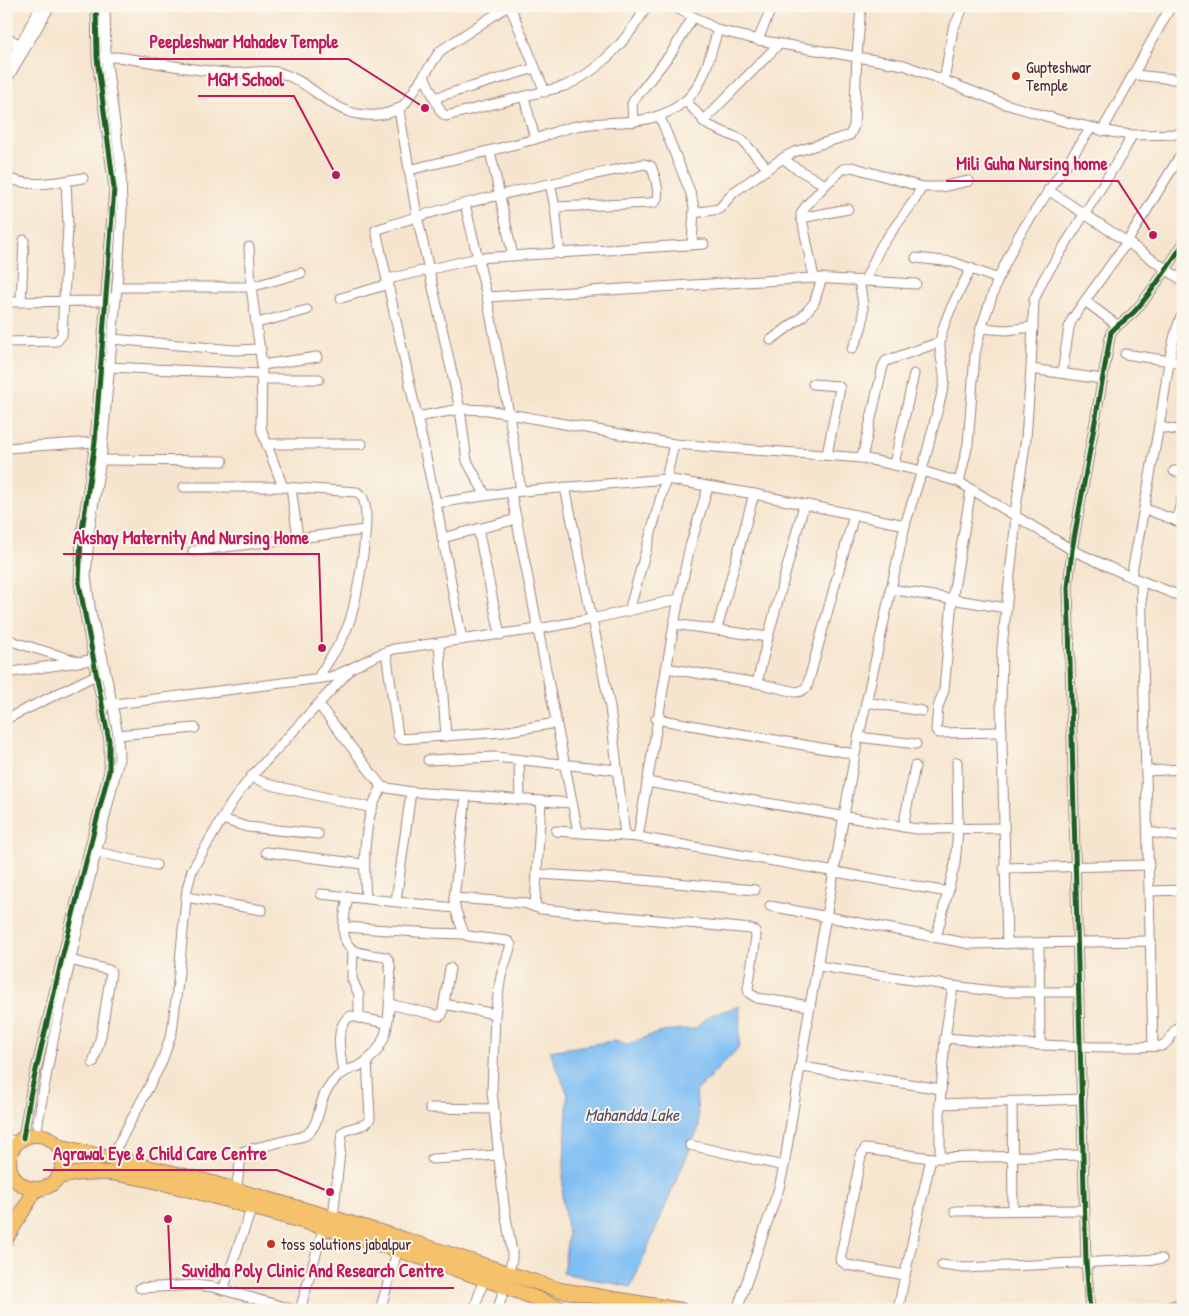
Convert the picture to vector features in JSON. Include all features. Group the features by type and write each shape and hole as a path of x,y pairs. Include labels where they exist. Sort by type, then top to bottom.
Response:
{"highway":[{"path":"48,1138 62,1152 63,1165 59,1177 49,1186 30,1189 18,1183 8,1172 10,1153 21,1139 48,1138"},
{"path":"58,1146 236,1190 484,1279 506,1280 681,1310"},
{"path":"59,1177 85,1172 105,1172 144,1178 252,1207 397,1237 506,1280 565,1306 631,1310"},
{"path":"6,1239 36,1189"},
{"path":"560,1290 565,1306"},
{"path":"1168,1310 1183,1305"}],"street":[{"path":"6,64 20,46 41,6"},
{"path":"6,81 50,6"},
{"path":"21,1139 63,954 109,771 109,741 81,598 79,567 81,537 95,442 114,188 96,6"},
{"path":"21,1139 42,1095 70,960 119,759 118,736 103,658 91,614 86,576 90,525 101,460 122,211 121,169 102,58 105,6"},
{"path":"102,58 117,57 228,73 276,72 293,78 343,110 358,115 386,114 399,110 415,92 440,51 509,6 545,92"},
{"path":"424,76 440,112 446,116 545,92 573,83 594,69 628,35 647,6"},
{"path":"673,6 718,30 758,40 904,65 1002,103 1102,131 1132,135 1183,134"},
{"path":"758,40 772,6"},
{"path":"694,213 719,209 734,192 767,168 794,152 843,139 853,132 856,111 856,56 860,6"},
{"path":"944,82 953,29 964,6"},
{"path":"1102,131 1172,6"},
{"path":"633,122 632,104 634,100 672,52 694,17"},
{"path":"409,170 490,151 583,124 633,122 660,117 686,101 695,89 702,77 718,30"},
{"path":"6,37 20,46"},
{"path":"703,121 780,44"},
{"path":"434,98 535,68"},
{"path":"1135,75 1183,80"},
{"path":"524,97 535,139"},
{"path":"686,101 703,121 742,140 767,168"},
{"path":"399,110 416,216 460,409 467,461 485,494"},
{"path":"660,117 688,181 694,213 692,245"},
{"path":"959,482 968,444 975,354 981,328 998,278 1019,235 1092,128"},
{"path":"1007,944 1003,828 1002,648 1026,438 1032,369 1034,300 1043,280 1124,151 1132,135"},
{"path":"490,151 512,256"},
{"path":"1062,373 1068,328 1072,319 1127,242 1183,151"},
{"path":"783,158 794,167 825,185"},
{"path":"462,640 436,503 376,230 416,216 550,184 648,165 653,171 658,199 650,204 555,207"},
{"path":"771,340 802,317 814,303 818,278 801,218 802,210 843,168 847,167 922,187 941,187 969,181"},
{"path":"6,177 37,184 83,178"},
{"path":"6,342 57,341 60,338 68,226 66,181"},
{"path":"550,184 555,207 560,254"},
{"path":"852,349 861,334 864,318 862,280 881,246 914,202 922,187"},
{"path":"1048,190 1183,281"},
{"path":"465,204 487,297 521,491"},
{"path":"801,218 848,210"},
{"path":"21,302 24,240"},
{"path":"341,298 428,269 478,258 704,244"},
{"path":"1090,1310 1086,1261 1068,587 1072,550 1111,332 1117,325 1134,313 1183,244"},
{"path":"249,247 251,287 262,373 261,424 267,444 287,487 298,538"},
{"path":"916,258 952,262 998,278"},
{"path":"737,1310 779,1188 784,1166 802,1067 810,1006 858,737 905,525 922,471 945,378 940,342 946,321 971,268"},
{"path":"117,287 251,287 302,273"},
{"path":"487,297 818,278 916,284"},
{"path":"106,301 117,287"},
{"path":"6,302 106,301"},
{"path":"1084,301 1117,325"},
{"path":"257,323 307,310"},
{"path":"1131,577 1145,510 1170,360 1178,324 1183,312"},
{"path":"981,328 1006,330 1033,328"},
{"path":"112,340 234,350 260,349"},
{"path":"862,458 883,366 886,361 940,342"},
{"path":"1125,354 1183,363"},
{"path":"262,373 317,357"},
{"path":"109,367 262,373 319,380"},
{"path":"1032,369 1102,379"},
{"path":"894,464 914,374"},
{"path":"813,384 838,386 840,388 827,455"},
{"path":"417,417 460,409 477,409 674,444 862,458 894,464 959,482 1072,550 1131,577 1183,596"},
{"path":"1159,427 1183,431"},
{"path":"6,448 95,442"},
{"path":"267,444 362,444"},
{"path":"628,611 666,479 674,444"},
{"path":"101,460 223,461"},
{"path":"436,503 485,494 666,479 754,494 905,525"},
{"path":"184,487 287,487 357,492 362,496 365,502 365,530 358,586 350,620 344,634 318,678"},
{"path":"565,487 610,707 625,836"},
{"path":"638,837 656,719 679,599 689,550 708,487"},
{"path":"971,490 952,600 944,690 938,707 936,730 940,732 1002,732"},
{"path":"511,492 578,832"},
{"path":"717,629 754,494"},
{"path":"1145,510 1179,522 1183,496"},
{"path":"757,683 804,505"},
{"path":"666,668 757,683 796,692 807,687 854,515"},
{"path":"442,538 516,519"},
{"path":"478,529 500,635"},
{"path":"193,551 365,530"},
{"path":"1141,581 1153,1046"},
{"path":"890,589 1006,608"},
{"path":"102,706 112,703 330,677 386,652 592,620 679,599"},
{"path":"674,624 768,637"},
{"path":"6,638 17,643 80,661"},
{"path":"439,643 446,736"},
{"path":"386,652 400,738 404,740 502,732 556,723"},
{"path":"6,673 103,658"},
{"path":"111,1158 161,1064 172,1032 188,880 192,870 222,819 251,777 351,669"},
{"path":"6,719 96,674 106,672"},
{"path":"866,702 922,711"},
{"path":"319,705 382,787 410,792 572,804"},
{"path":"656,719 855,754"},
{"path":"118,736 195,728"},
{"path":"858,737 916,744"},
{"path":"428,760 486,757 617,770"},
{"path":"519,760 520,800"},
{"path":"936,938 955,864 958,829 957,762"},
{"path":"903,827 915,766"},
{"path":"1147,771 1183,769"},
{"path":"251,777 271,785 372,808"},
{"path":"647,782 903,827 928,830 1003,828"},
{"path":"366,898 363,864 372,808 382,787"},
{"path":"396,901 410,792"},
{"path":"464,934 454,903 466,796"},
{"path":"535,907 542,801"},
{"path":"222,819 248,828 318,834"},
{"path":"556,830 638,837 948,892"},
{"path":"1148,832 1183,837"},
{"path":"96,852 156,866"},
{"path":"266,852 363,864"},
{"path":"1004,868 1149,865"},
{"path":"537,874 641,880 755,890"},
{"path":"1150,891 1183,890"},
{"path":"321,894 396,901 524,903 541,909 751,929 755,931 756,938 748,988 749,993 757,998 810,1006"},
{"path":"236,1190 240,1158 244,1152 310,1133 314,1127 326,1092 343,1073 367,1060 380,1048 384,1040 389,1004 389,960 386,957 353,950 346,942 344,927 348,896"},
{"path":"186,897 262,910"},
{"path":"770,906 971,944 1151,942"},
{"path":"344,927 464,934 507,941 511,946 501,976 495,1014 492,1091 504,1205 512,1252 512,1260 498,1310"},
{"path":"1039,943 1040,1045"},
{"path":"353,950 352,979 359,995 359,1018"},
{"path":"70,960 111,972 100,1036 93,1063"},
{"path":"818,966 1001,992 1079,992"},
{"path":"389,1004 440,1016 443,1012 450,968"},
{"path":"898,1310 904,1274 936,1158 946,1038 953,986"},
{"path":"444,1004 495,1014"},
{"path":"343,1073 339,1036 340,1029 347,1018 350,1016 387,1023"},
{"path":"946,1038 1081,1047 1153,1046 1166,1044 1182,1022"},
{"path":"300,1310 329,1222 342,1133 352,1127 364,1126 370,1118 367,1060"},
{"path":"802,1067 941,1089"},
{"path":"940,1104 1082,1100"},
{"path":"1012,1101 1013,1210"},
{"path":"430,1108 493,1109"},
{"path":"690,1145 784,1166"},
{"path":"904,1274 847,1265 840,1260 861,1156 866,1149 936,1158 1083,1155"},
{"path":"432,1159 498,1156"},
{"path":"223,1290 252,1207"},
{"path":"955,1211 1085,1210"},
{"path":"380,1310 398,1249"},
{"path":"942,1265 964,1268 1162,1259"},
{"path":"474,1310 484,1279"},
{"path":"140,1288 194,1285 223,1290 295,1310"}],"water":[{"name":"Mahandda Lake","path":"740,1006 739,1047 696,1092 699,1127 631,1287 563,1273 568,1235 562,1196 568,1095 550,1051 613,1041 630,1044 661,1032 695,1029 710,1015"}],"cycle path":[{"path":"23,1138 30,1096 63,954 109,771 109,741 79,583 81,537 95,442 114,188 97,58 96,6"},
{"path":"1090,1310 1086,1261 1068,587 1072,550 1111,332 1141,304 1183,244"}],"place":[{"name":"Gupteshwar Temple","path":"1016,76"},
{"name":"Peepleshwar Mahadev Temple","path":"425,108"},
{"name":"MGM School","path":"336,175"},
{"name":"Mili Guha Nursing home","path":"1153,235"},
{"name":"Akshay Maternity And Nursing Home","path":"322,648"},
{"name":"Agrawal Eye & Child Care Centre","path":"330,1192"},
{"name":"Suvidha Poly Clinic And Research Centre","path":"168,1219"},
{"name":"toss solutions jabalpur","path":"271,1244"}]}
